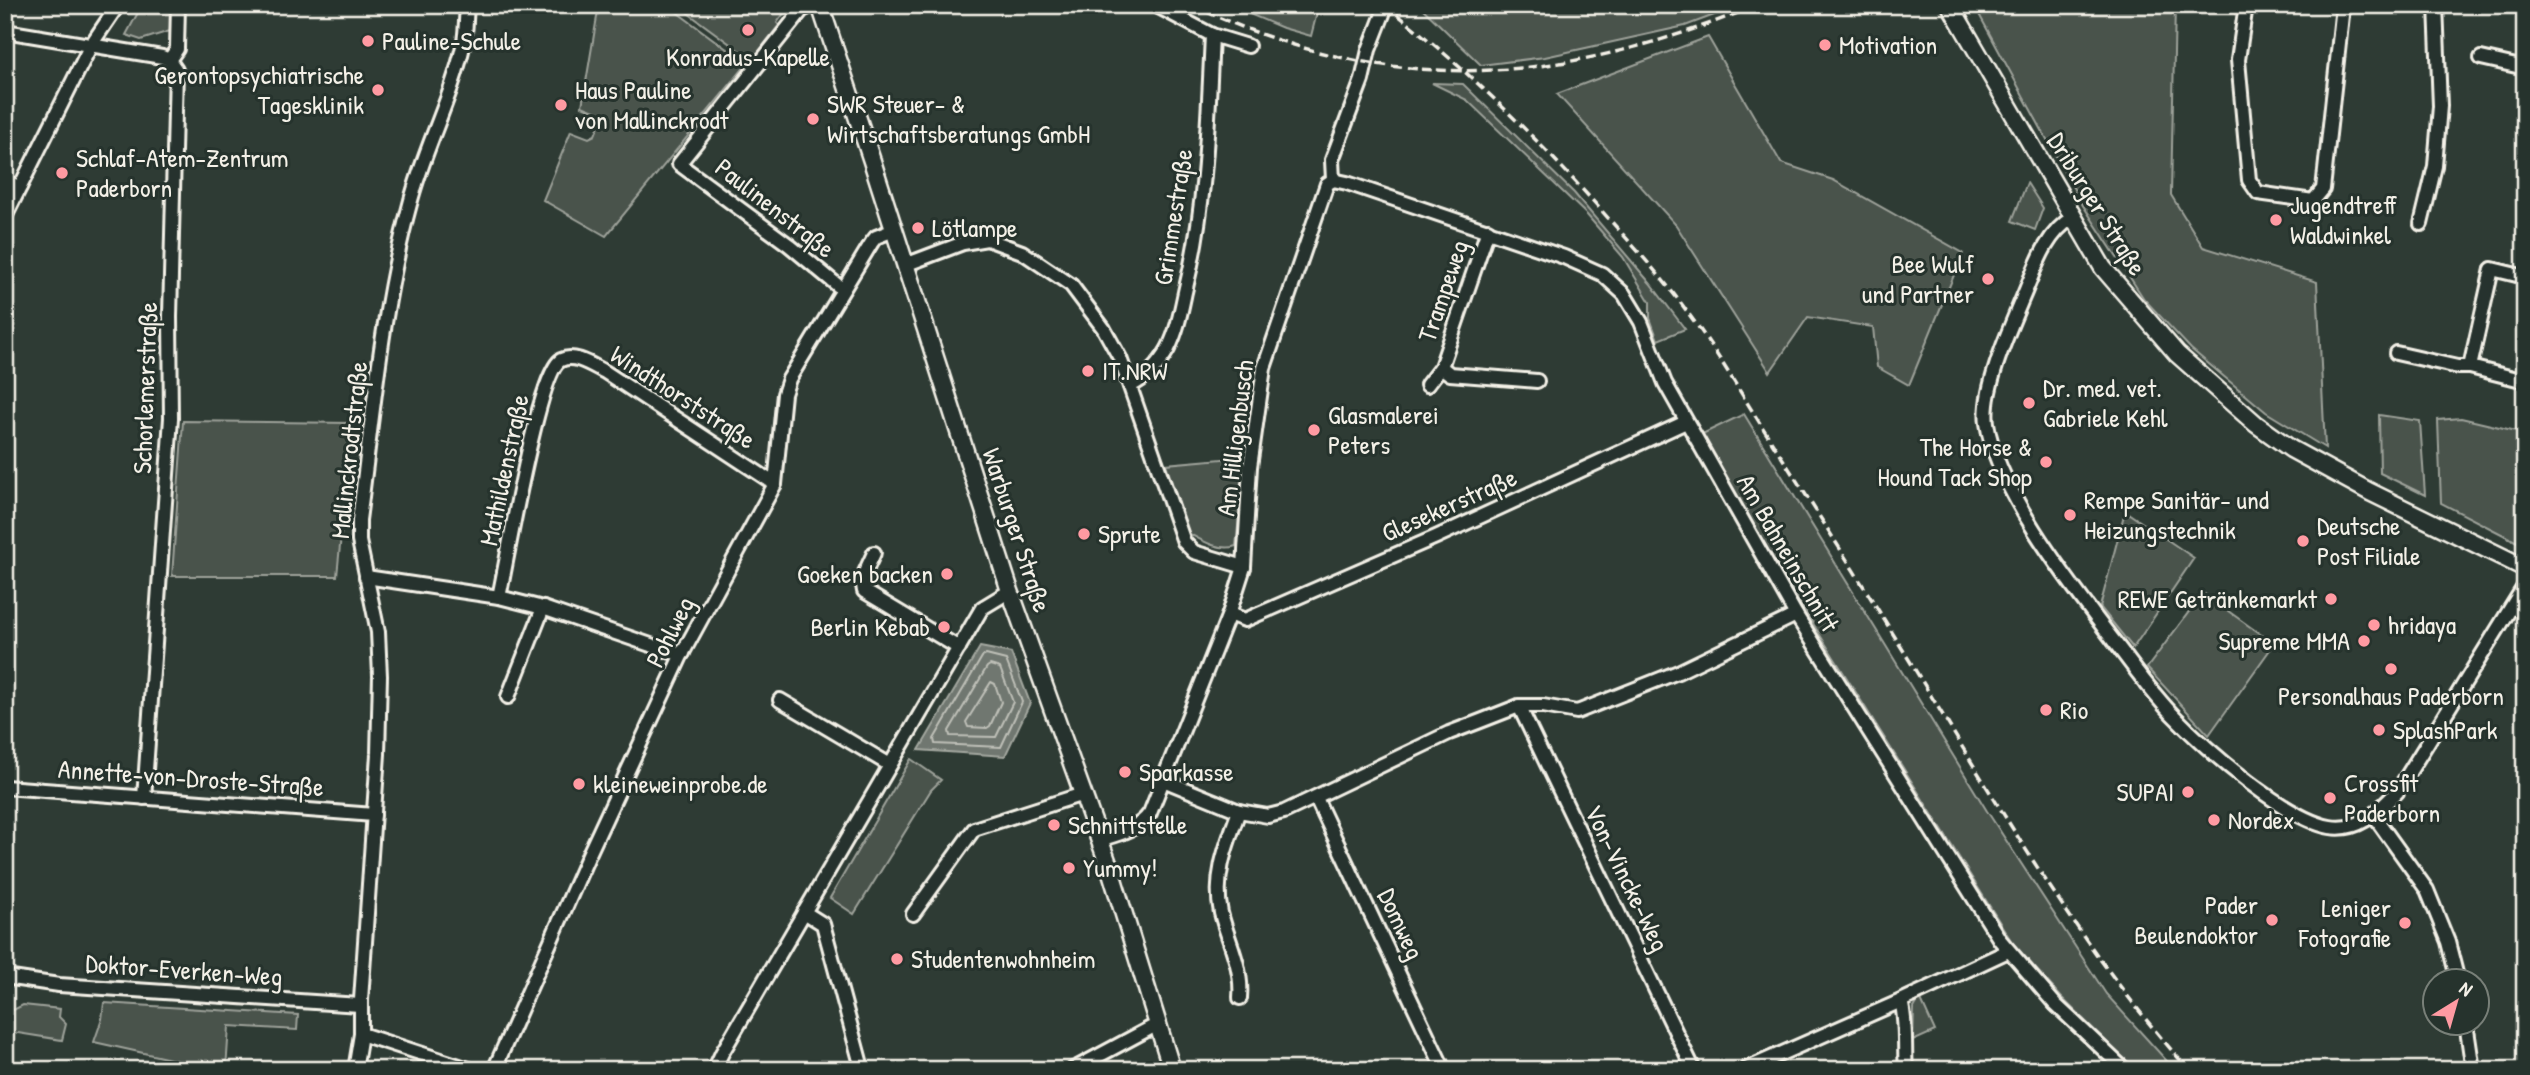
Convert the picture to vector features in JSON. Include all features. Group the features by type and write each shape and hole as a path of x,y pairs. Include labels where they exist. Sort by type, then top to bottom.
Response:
{"main road":[{"name":"Warburger Straße","path":"820,5 1010,591 1100,840 1172,1070"},
{"name":"Driburger Straße","path":"1950,5 2103,268 2157,333 2197,374 2256,424 2291,449 2347,480 2525,568"}],"street":[{"path":"5,217 91,45 118,5"},
{"path":"5,31 169,60 177,49 178,5"},
{"name":"Mallinckrodtstraße","path":"355,1070 361,1034 360,1005 374,815 380,676 378,632 359,541 359,520 387,312 399,248 411,201 456,72 464,40 467,5"},
{"name":"Paulinenstraße","path":"813,5 802,10 679,164 789,245 842,289"},
{"path":"1155,5 1212,35 1248,46"},
{"path":"2246,5 2238,60 2249,180 2258,193 2313,201 2323,189 2341,5"},
{"path":"2421,223 2435,166 2440,106 2436,5"},
{"name":"Am Hilligenbusch","path":"1100,840 1142,823 1150,813 1229,614 1244,567 1250,467 1264,368 1327,184 1333,180 1332,160 1362,80 1382,14"},
{"name":"Grimmestraße","path":"1130,386 1143,380 1168,349 1177,326 1190,273 1200,218 1207,154 1212,35"},
{"path":"2481,58 2525,68"},
{"name":"Schorlemerstraße","path":"144,798 171,418 170,317 176,70 169,60"},
{"name":"Am Bahneinschnitt","path":"1333,180 1488,230 1588,266 1614,282 1634,310 1665,383 1796,615 1885,760 2008,951 2055,1004 2125,1070"},
{"path":"5,182 20,187"},
{"path":"2072,218 2062,224 2041,253 2002,349 1989,399 1987,421 2002,474 2043,542 2157,697 2203,745 2257,788 2306,819 2332,828 2348,827 2374,816 2397,792 2525,585"},
{"name":"Pohlweg","path":"494,1070 590,852 683,653 775,484 784,394 789,379 876,237 894,230"},
{"name":"Trampeweg","path":"1427,385 1441,367 1488,230"},
{"path":"905,265 963,243 987,239 1022,251 1058,274 1078,293 1113,344 1184,542 1194,552 1244,567"},
{"path":"2470,368 2492,269 2525,277"},
{"path":"2396,353 2525,381"},
{"name":"Windthorststraße","path":"563,359 581,360 605,372 775,484"},
{"name":"Mathildenstraße","path":"499,597 539,407 555,364 563,359"},
{"name":"Trampeweg","path":"1441,367 1450,373 1537,381"},
{"name":"Glesekerstraße","path":"1229,614 1245,620 1437,537 1686,422"},
{"path":"874,553 862,579 864,591 959,648"},
{"path":"366,578 499,597 543,608 671,652 683,653"},
{"path":"714,1070 982,608 1010,591"},
{"path":"508,697 543,608"},
{"path":"1164,780 1239,811 1268,816 1284,812 1449,733 1519,706 1543,705 1577,712 1678,671 1796,615"},
{"path":"780,701 890,765"},
{"name":"Von-Vincke-Weg","path":"1519,706 1694,1070"},
{"name":"Annette-von-Droste-Straße","path":"5,788 374,815"},
{"path":"913,914 974,829 1083,794"},
{"name":"Domweg","path":"1316,798 1444,1070"},
{"path":"1239,811 1223,854 1219,881 1221,910 1242,981 1240,998"},
{"path":"2374,816 2427,890 2448,942 2454,967"},
{"path":"804,912 823,924 862,1068"},
{"path":"1744,1070 2008,951"},
{"name":"Doktor-Everken-Weg","path":"5,977 59,985 360,1005"},
{"path":"1901,1001 1904,1013 1906,1070"},
{"path":"1072,1070 1158,1024"},
{"path":"361,1034 472,1070"},
{"path":"2468,1036 2473,1070"}],"shaded area":[{"path":"142,5 171,5 170,31 141,40 126,35"},
{"path":"599,5 667,5 747,64 606,236 543,200 571,131 589,138 595,135 601,120 597,112 582,106"},
{"path":"677,5 790,5 777,23 779,25 752,60"},
{"path":"1228,5 1319,5 1311,36 1283,28"},
{"path":"1419,5 1741,5 1685,26 1545,57 1481,65"},
{"path":"1974,5 2175,5 2171,195 2203,247 2317,282 2325,448 2266,412 2191,349 2144,299 2082,204"},
{"path":"1708,37 1781,163 1833,180 1963,253 1909,385 1877,367 1873,327 1808,317 1770,372 1676,225 1557,94"},
{"path":"1432,83 1463,84 1574,193 1685,329 1658,340 1650,318 1650,302 1623,257 1587,215 1467,100"},
{"path":"2027,183 2043,208 2035,230 2012,221"},
{"path":"1744,414 1987,811 2106,994 2175,1070 2135,1070 2061,997 2012,942 1696,437"},
{"path":"2379,415 2420,421 2425,495 2380,473"},
{"path":"2461,418 2525,433 2525,546 2441,503 2438,420"},
{"path":"183,421 352,423 337,576 172,576"},
{"path":"1245,457 1236,546 1217,546 1188,533 1166,464"},
{"path":"2125,511 2194,558 2133,648 2100,607"},
{"path":"2203,593 2274,644 2209,735 2147,668"},
{"path":"911,759 941,780 931,790 854,914 830,898"},
{"path":"1920,998 1935,1031 1913,1041 1914,1008"},
{"path":"104,1003 298,1015 297,1030 229,1026 226,1070 172,1070 175,1060 94,1042"},
{"path":"23,1005 60,1009 59,1017 66,1024 62,1040 5,1031 5,1014"}],"water":[{"path":"980,647 1011,653 1030,703 1005,756 919,750"}],"tunnel":[{"path":"1383,14 1389,5"}],"railway":[{"path":"1192,5 1264,35 1335,56 1405,68 1474,71 1544,65 1614,52 1685,32 1758,5"},
{"path":"1385,5 1445,54 1530,134 1631,243 1682,304 1841,551 2040,871 2096,953 2156,1032 2189,1070"}],"place":[{"name":"Konradus-Kapelle","path":"748,30"},
{"name":"Pauline-Schule","path":"368,41"},
{"name":"Motivation","path":"1825,45"},
{"name":"Gerontopsychiatrische Tagesklinik","path":"378,90"},
{"name":"Haus Pauline von Mallinckrodt","path":"561,105"},
{"name":"SWR Steuer- & Wirtschaftsberatungs GmbH","path":"813,119"},
{"name":"Schlaf-Atem-Zentrum Paderborn","path":"62,173"},
{"name":"Jugendtreff Waldwinkel","path":"2276,220"},
{"name":"Lötlampe","path":"918,228"},
{"name":"Bee Wulf und Partner","path":"1988,279"},
{"name":"IT.NRW","path":"1088,371"},
{"name":"Dr. med. vet. Gabriele Kehl","path":"2029,403"},
{"name":"Glasmalerei Peters","path":"1314,430"},
{"name":"The Horse & Hound Tack Shop","path":"2046,462"},
{"name":"Rempe Sanitär- und Heizungstechnik","path":"2070,515"},
{"name":"Sprute","path":"1084,534"},
{"name":"Deutsche Post Filiale","path":"2303,541"},
{"name":"Goeken backen","path":"947,574"},
{"name":"REWE Getränkemarkt","path":"2331,599"},
{"name":"hridaya","path":"2374,625"},
{"name":"Berlin Kebab","path":"944,627"},
{"name":"Supreme MMA","path":"2364,641"},
{"name":"Personalhaus Paderborn","path":"2391,669"},
{"name":"Rio","path":"2046,710"},
{"name":"SplashPark","path":"2379,730"},
{"name":"Sparkasse","path":"1125,772"},
{"name":"kleineweinprobe.de","path":"579,784"},
{"name":"SUPAI","path":"2188,792"},
{"name":"Crossfit Paderborn","path":"2330,798"},
{"name":"Nordex","path":"2214,820"},
{"name":"Schnittstelle","path":"1054,825"},
{"name":"Yummy!","path":"1069,868"},
{"name":"Pader Beulendoktor","path":"2272,920"},
{"name":"Leniger Fotografie","path":"2405,923"},
{"name":"Studentenwohnheim","path":"897,959"}]}
